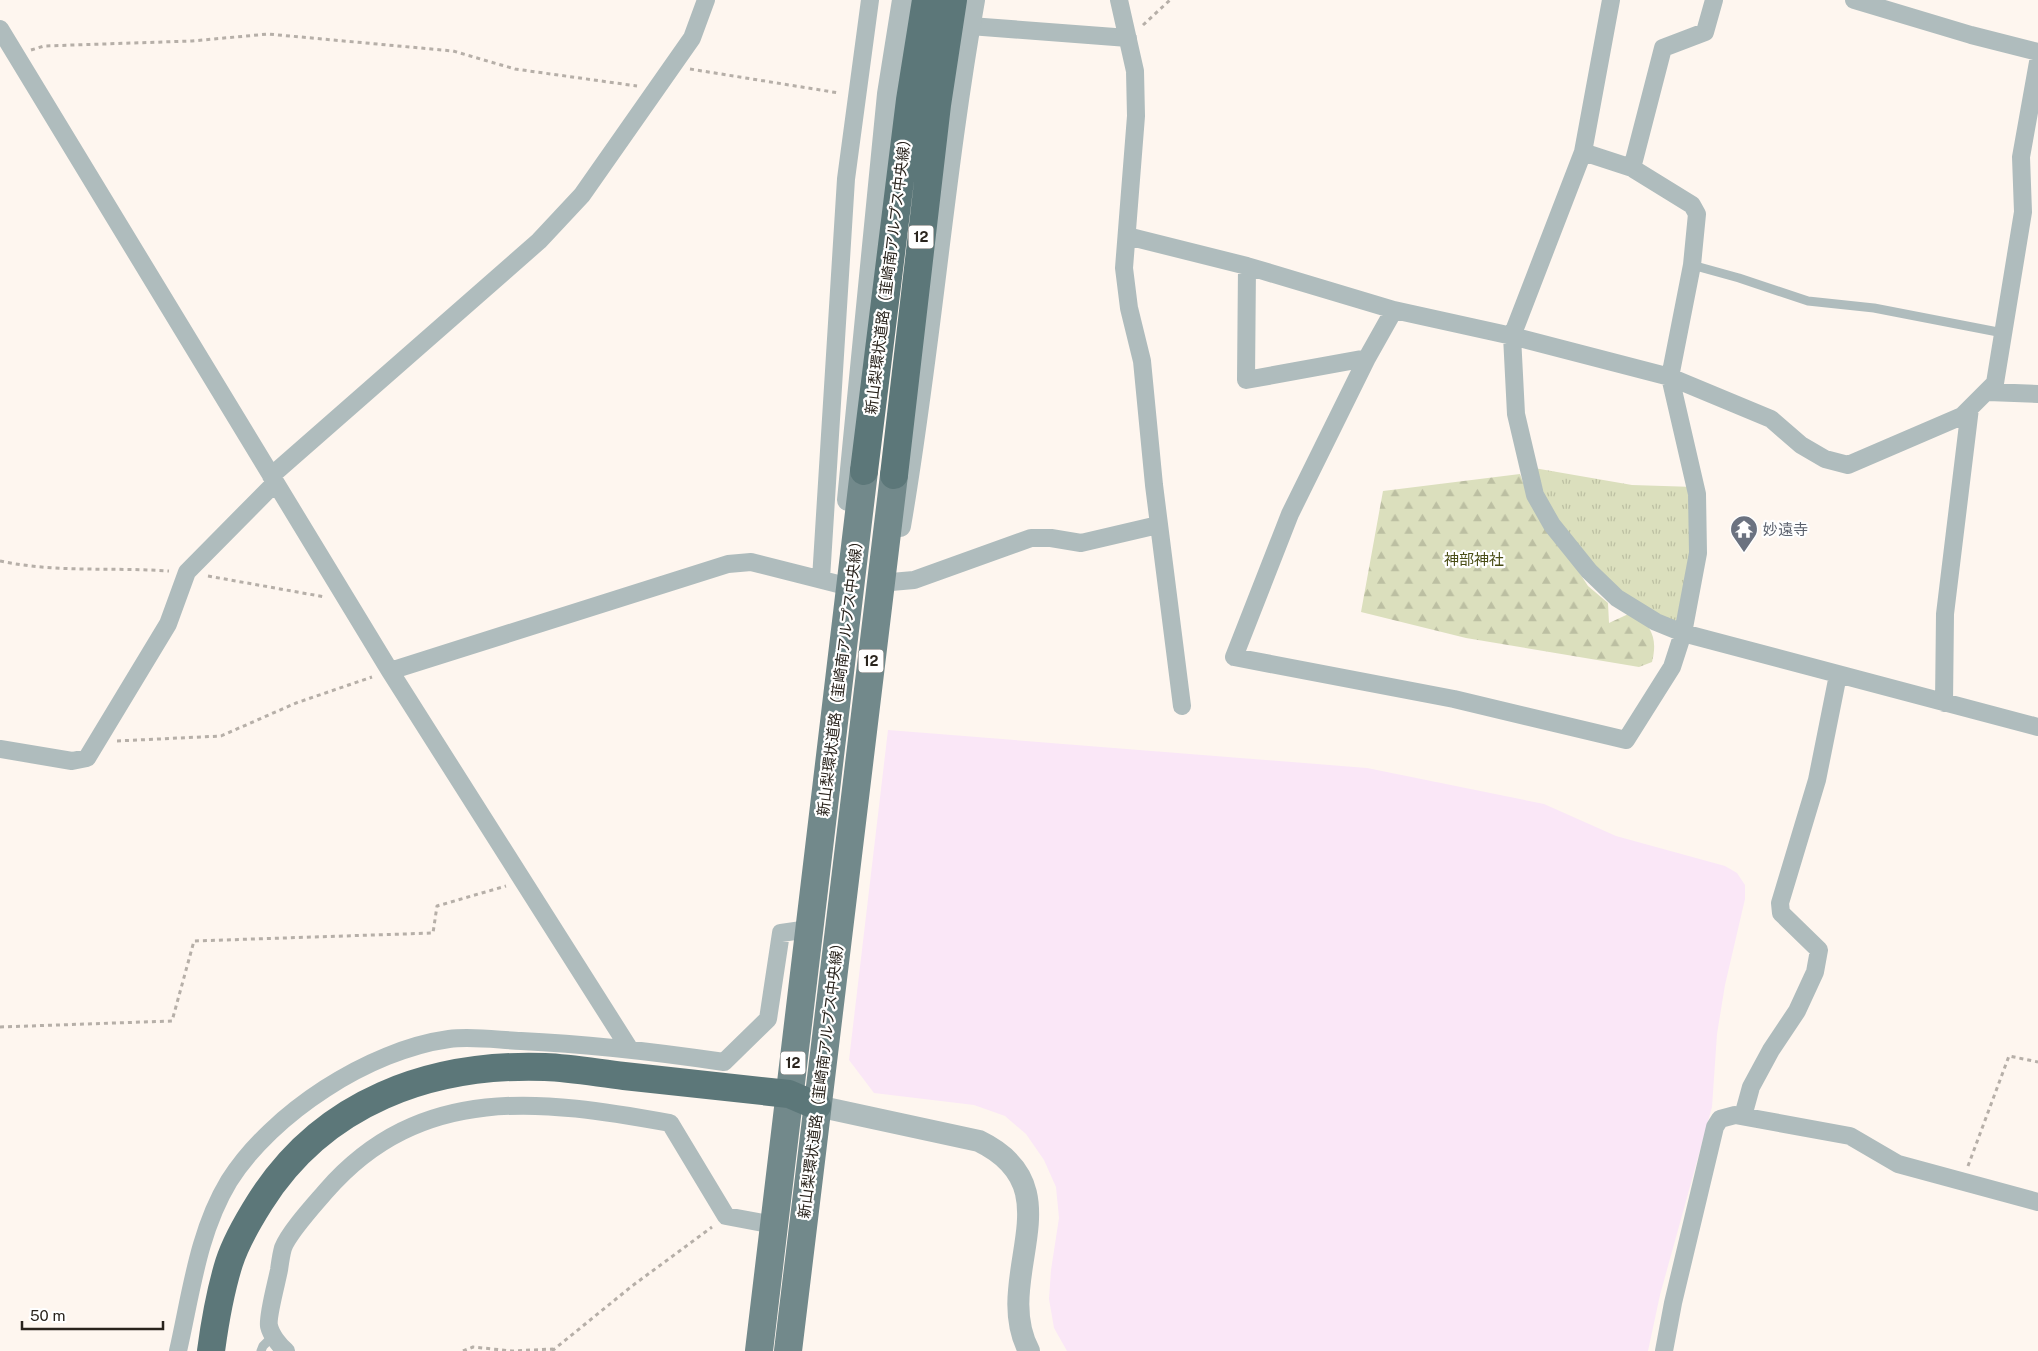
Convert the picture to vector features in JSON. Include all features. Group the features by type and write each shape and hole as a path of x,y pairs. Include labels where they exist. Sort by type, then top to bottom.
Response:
{"highway":[{"name":"新山梨環状道路（韮崎南アルプス中央線）","path":"864,471 910,100 926,0"},
{"name":"新山梨環状道路（韮崎南アルプス中央線）","path":"894,475 937,105 953,0"},
{"path":"211,1351 218,1304 230,1261 246,1225 268,1191 294,1158 319,1135 351,1111 380,1095 413,1083 447,1074 491,1068 546,1067 788,1103"},
{"path":"229,1351 235,1307 246,1266 261,1231 282,1198 310,1166 342,1138 378,1115 413,1100 453,1090 498,1084 544,1084 817,1106"}],"main road":[{"name":"新山梨環状道路（韮崎南アルプス中央線）","path":"759,1351 864,471"},
{"name":"新山梨環状道路（韮崎南アルプス中央線）","path":"788,1351 894,475"}],"street":[{"path":"0,749 72,761 87,758 168,624 187,572 273,480 539,242 582,196 692,38 706,0"},
{"path":"821,579 846,179 870,0"},
{"path":"828,775 851,458 888,94 903,0"},
{"path":"849,847 910,466 953,132 974,0"},
{"path":"1119,0 1135,71 1136,116 1124,268 1129,308 1142,360 1158,525 1182,706"},
{"path":"1611,0 1582,152 1512,336 1516,414 1535,496 1552,525 1589,571 1617,598 1656,622 1683,633 2038,727"},
{"path":"1632,168 1663,48 1705,32 1714,0"},
{"path":"1854,0 1971,35 2038,52"},
{"path":"970,26 1128,38"},
{"path":"0,29 390,671 629,1048"},
{"path":"1127,236 1247,266 1394,310 1512,336 1670,377 1771,419 1802,445 1825,458 1848,466 1962,416 1995,383 2023,212 2021,157 2038,62"},
{"path":"1394,310 1367,358 1290,514 1234,657 1454,699 1626,740 1672,667 1683,633 1698,552 1697,494 1670,377 1692,265 1697,214 1692,204 1632,168 1582,152"},
{"path":"1247,266 1246,380 1367,358"},
{"path":"1988,392 2038,394"},
{"path":"1944,703 1945,614 1970,408"},
{"path":"891,582 914,580 1031,538 1051,538 1081,543 1158,525"},
{"path":"390,671 728,564 751,562 842,585"},
{"path":"1743,1116 1751,1087 1771,1050 1798,1011 1815,972 1819,950 1781,913 1780,903 1817,780 1838,674"},
{"path":"178,1351 205,1234 229,1182 254,1148 284,1117 318,1093 360,1070 408,1049 450,1039 587,1043 724,1062 768,1019 780,933 809,929"},
{"path":"817,1106 978,1141 998,1150 1012,1164 1022,1181 1028,1200 1028,1226 1018,1303 1021,1326 1029,1351"},
{"path":"286,1351 269,1325 283,1247 312,1207 345,1170 373,1148 433,1117 477,1107 523,1107 613,1113 670,1123 726,1216 774,1225"},
{"path":"1664,1351 1672,1303 1715,1127 1720,1119 1735,1115 1743,1116 1850,1136 1898,1164 2038,1202"}],"lane":[{"path":"1692,265 1739,278 1808,301 1874,308 2003,333"},
{"path":"261,1351 263,1346 274,1335"}],"path":[{"path":"1128,38 1170,0"},
{"path":"16,55 44,46 192,41 268,34 453,50 515,69 658,88"},
{"path":"673,66 857,96"},
{"path":"97,742 221,736 296,703 390,671"},
{"path":"0,1027 172,1021 194,941 433,933 438,906 524,881"},
{"path":"1962,1182 2009,1056 2038,1062"},
{"path":"464,1351 473,1347 512,1351 553,1350 632,1286 726,1216"}],"shaded area":[{"path":"888,730 1367,768 1544,804 1616,836 1725,866 1737,873 1745,885 1745,899 1725,985 1717,1034 1712,1107 1660,1295 1648,1351 1067,1351 1054,1328 1049,1299 1051,1270 1059,1218 1056,1187 1044,1160 1026,1134 1005,1116 974,1105 874,1093 849,1060"}],"green space":[{"path":"1534,468 1632,485 1695,487 1683,633 1650,618 1552,525"},
{"name":"神部神社","path":"1520,474 1527,493 1588,586 1608,603 1609,623 1637,610 1642,617 1654,640 1652,662 1639,667 1466,638 1361,612 1383,491"}],"place":[{"name":"妙遠寺","path":"1744,553"}]}
